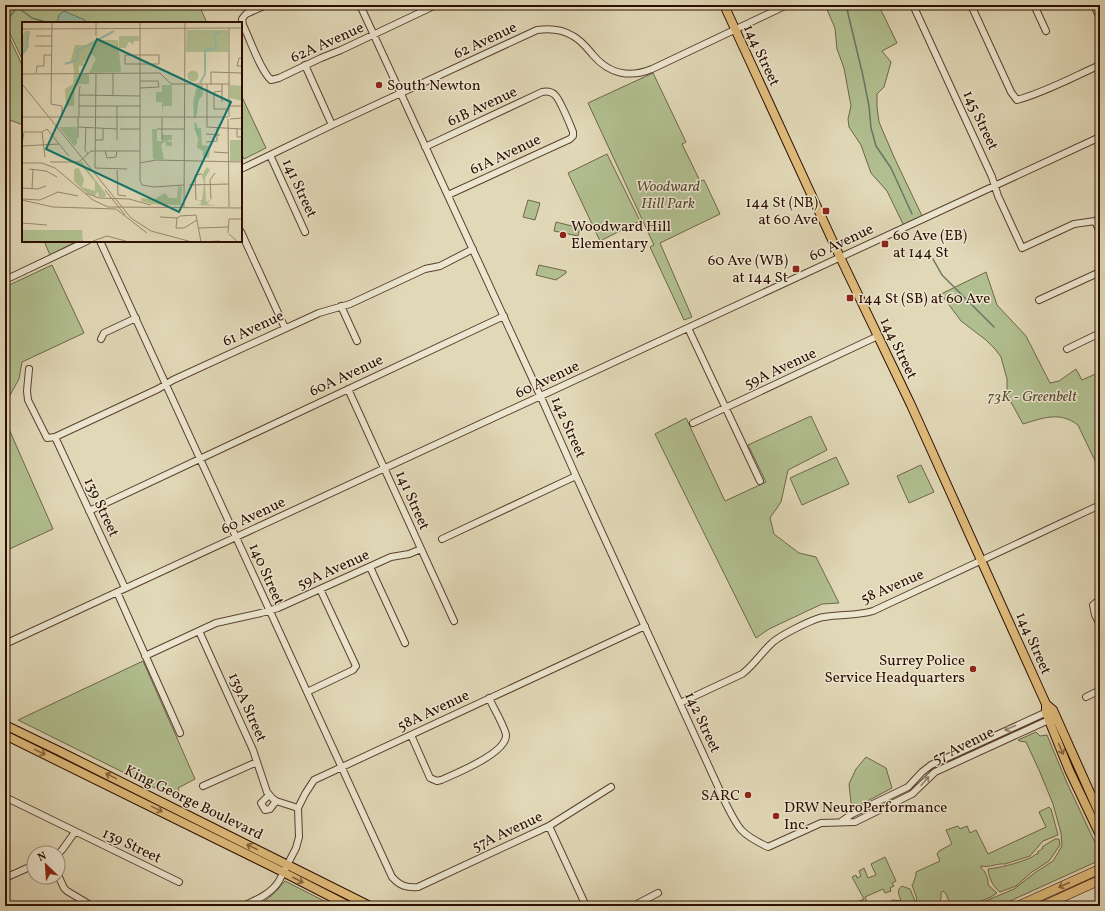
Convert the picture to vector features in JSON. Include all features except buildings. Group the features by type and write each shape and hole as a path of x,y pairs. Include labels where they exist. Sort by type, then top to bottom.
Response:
{"highway":[{"path":"1018,906 1100,869"},
{"path":"1043,906 1100,880"}],"main road":[{"name":"144 Street","path":"724,5 840,257 911,405 1050,713 1100,814"},
{"name":"144 Street","path":"1050,713 1069,770 1100,835"},
{"name":"King George Boulevard","path":"5,725 59,750 285,868 349,906"},
{"name":"King George Boulevard","path":"5,735 285,868 370,906"}],"street":[{"name":"62A Avenue","path":"266,5 246,14 242,19 263,68 271,80 436,5"},
{"name":"142 Street","path":"360,5 541,396 644,626 736,825 743,832 768,847"},
{"path":"735,29 787,5"},
{"name":"145 Street","path":"913,5 992,177 994,186 1022,248 1074,224 1098,219"},
{"path":"971,5 1011,92 1017,100 1100,65"},
{"path":"1034,5 1046,31"},
{"path":"1094,5 1100,18"},
{"name":"62 Avenue","path":"242,169 537,30 554,29 565,32 582,42 599,62 607,68 626,74 636,75 652,70 735,29"},
{"path":"305,65 332,126"},
{"name":"61B Avenue","path":"425,147 542,92 550,92"},
{"name":"61A Avenue","path":"448,195 570,139 573,136 572,130 556,95 550,92"},
{"name":"60 Avenue","path":"6,642 1100,137"},
{"name":"141 Street","path":"270,155 305,232"},
{"path":"1098,219 1100,232"},
{"path":"242,234 285,328"},
{"path":"5,280 86,242"},
{"name":"140 Street","path":"100,242 392,877 401,885 410,888"},
{"name":"61 Avenue","path":"29,369 27,391 28,400 47,438 55,437 285,328 319,313 350,304 425,269 440,266 473,249"},
{"path":"1039,300 1100,272"},
{"path":"341,306 357,341"},
{"name":"60A Avenue","path":"89,511 504,316"},
{"path":"101,339 104,333 136,318"},
{"path":"688,328 760,481"},
{"path":"1066,349 1100,333"},
{"name":"59A Avenue","path":"694,423 878,336"},
{"name":"141 Street","path":"348,389 454,621"},
{"name":"139 Street","path":"55,437 125,588"},
{"path":"442,539 576,476"},
{"name":"58 Avenue","path":"680,703 742,674 751,668 771,643 786,633 824,617 873,611 1100,505"},
{"name":"59A Avenue","path":"145,656 216,623 269,611 391,557 409,554 421,549"},
{"path":"370,567 405,644"},
{"path":"307,692 355,668 355,663 320,589"},
{"path":"117,592 180,733"},
{"path":"1100,599 1093,605 1095,615 1100,625"},
{"name":"58A Avenue","path":"285,868 296,848 299,837 298,808 314,780 644,626"},
{"name":"139A Street","path":"199,631 253,750 269,795 276,801 298,808"},
{"path":"1086,697 1100,690"},
{"path":"410,735 430,778 436,781 480,762 502,746 506,733 489,698"},
{"name":"57 Avenue","path":"768,847 821,823 842,821 852,814 908,787 931,765 1050,713"},
{"path":"203,786 257,762"},
{"name":"57A Avenue","path":"410,888 418,887 550,826 611,787"},
{"path":"269,795 261,802 265,810 270,809 276,801"},
{"name":"139 Street","path":"5,797 179,882"},
{"path":"550,826 583,905"},
{"path":"66,845 75,832"},
{"path":"243,906 264,896 276,886 285,868"},
{"path":"5,878 26,869"},
{"path":"63,885 67,891 92,906"},
{"path":"633,906 647,897 658,893"}],"green space":[{"path":"5,5 178,5 180,9 188,5 199,5 207,22 22,22 22,59 5,23"},
{"path":"825,5 876,5 882,12 897,43 882,51 891,62 884,87 877,94 877,107 879,122 923,218 904,226 887,191 871,173 861,145 849,127 848,119 851,106 844,68 837,49 835,28"},
{"path":"5,28 22,65 22,125 10,120 5,126"},
{"name":"Woodward Hill Park","path":"653,73 686,142 682,144 700,181 704,180 720,214 660,243 692,317 684,320 650,247 654,245 588,103"},
{"path":"242,97 266,148 244,159 242,155"},
{"path":"607,154 640,221 600,241 568,173"},
{"path":"528,200 540,203 535,220 523,217"},
{"path":"556,222 580,228 578,236 554,231"},
{"path":"44,242 75,242 50,255"},
{"path":"52,265 84,333 22,362 19,379 5,404 5,287"},
{"path":"539,265 566,271 566,273 556,280 536,275"},
{"name":"73K - Greenbelt","path":"986,272 997,305 1026,336 1050,383 1059,381 1076,369 1082,380 1100,372 1100,464 1097,465 1078,425 1071,421 1065,418 1051,417 1023,424 1007,393 1007,379 1001,357 986,340 961,321 941,294"},
{"path":"811,416 827,450 788,470 781,502 770,518 774,534 799,553 816,557 839,603 822,604 769,629 756,638 655,434 686,418 725,501 766,482 748,445"},
{"path":"5,420 53,529 5,551"},
{"path":"836,457 849,484 802,505 790,478"},
{"path":"921,465 934,492 909,503 897,476"},
{"path":"143,661 195,779 178,788 183,802 18,720"},
{"path":"1036,732 1040,736 1047,735 1067,783 1098,849 1100,854 1098,861 999,906 974,906 1014,889 1053,861 1062,846 1061,833 1053,804 1039,770 1026,742 1018,740"},
{"path":"866,757 886,768 892,788 856,807 851,803 849,784 856,769"},
{"path":"1049,807 1051,809 1058,835 1043,841 1030,856 1005,864 981,866 986,875 988,885 997,893 991,897 968,906 951,906 946,894 943,891 941,893 938,906 882,906 893,900 901,901 899,891 902,886 910,889 915,901 917,899 912,885 916,872 940,861 937,854 939,851 952,844 946,830 958,826 960,829 967,826 970,833 976,830 988,854 1046,827 1039,812"},
{"path":"1055,839 1059,839 1060,845 1049,861 1032,872 1016,886 1000,892 995,887 990,879 988,869 1021,862 1038,854 1038,851 1043,848 1042,847"},
{"path":"885,857 896,881 892,883 894,886 890,888 891,891 885,893 883,889 865,897 867,902 857,906 848,906 864,899 852,877 856,875 857,878 861,876 859,871 864,868 868,878 876,875 871,864"},
{"path":"285,881 334,906 287,906 276,901 265,906 255,906 265,901"}],"shaded area":[{"path":"64,11 85,20 86,22 57,22 59,15"}],"waterway":[{"path":"5,23 19,5"},
{"path":"846,5 863,76 869,106 871,128 876,146 891,168 912,214"},
{"path":"17,7 32,18 46,22"},
{"path":"933,259 942,275 994,327"}],"place":[{"name":"South Newton","path":"379,85"},
{"name":"144 St (NB) at 60 Ave","path":"826,211"},
{"name":"Woodward Hill Elementary","path":"563,235"},
{"name":"60 Ave (EB) at 144 St","path":"885,244"},
{"name":"60 Ave (WB) at 144 St","path":"796,269"},
{"name":"144 St (SB) at 60 Ave","path":"850,298"},
{"name":"Surrey Police Service Headquarters","path":"973,669"},
{"name":"SARC","path":"748,795"},
{"name":"DRW NeuroPerformance Inc.","path":"776,816"}]}
